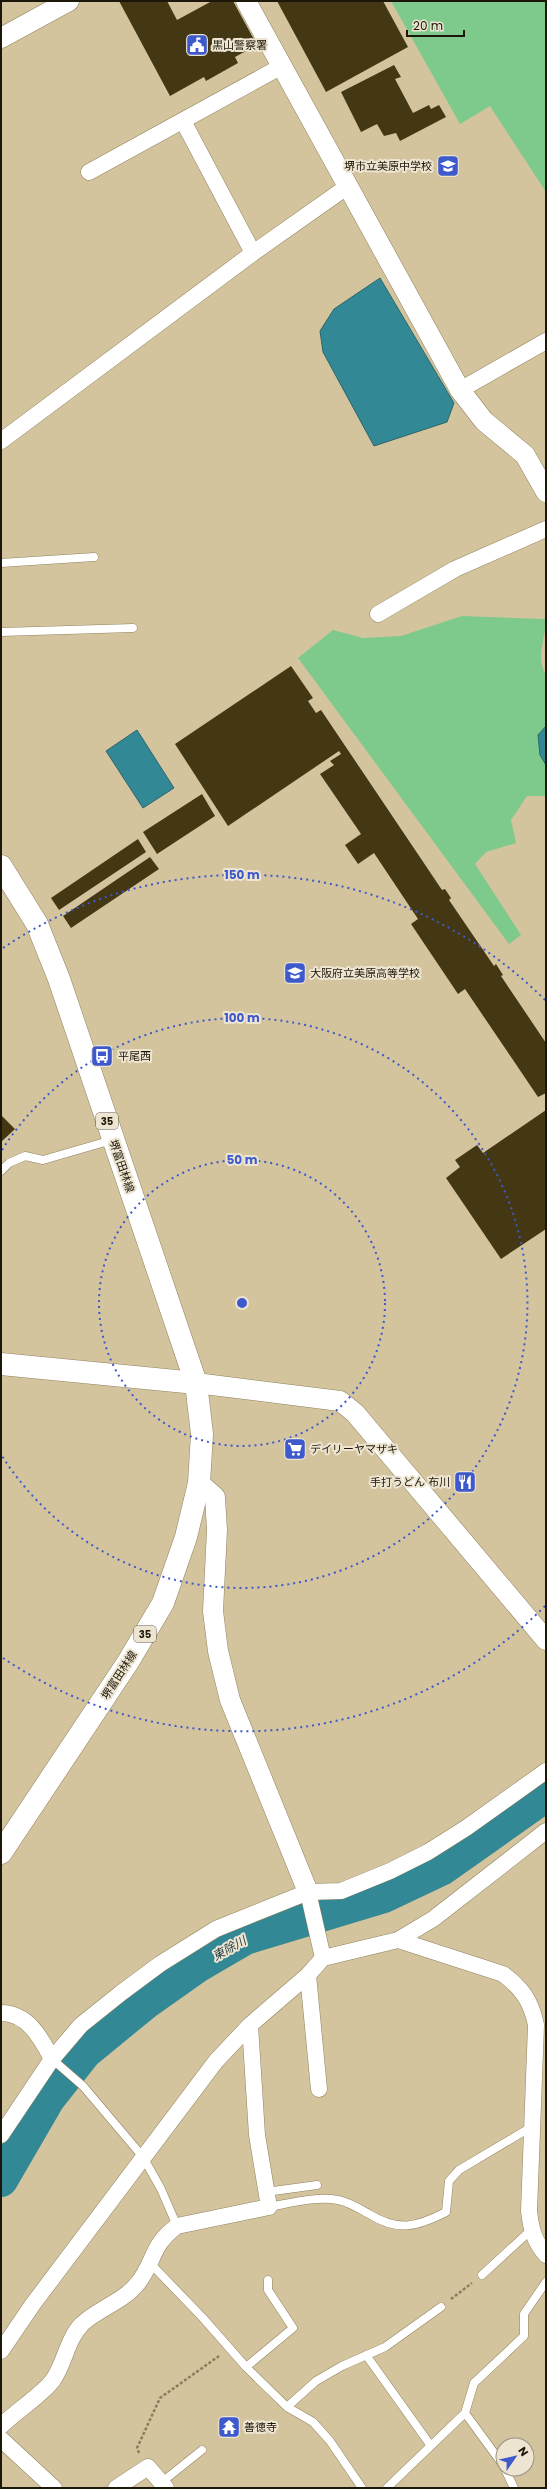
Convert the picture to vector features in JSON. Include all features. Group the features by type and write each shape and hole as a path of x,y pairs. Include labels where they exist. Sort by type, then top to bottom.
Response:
{"main road":[{"name":"堺富田林線","path":"1,866 37,924 59,979 196,1383 202,1434 199,1483 186,1537 163,1603 128,1662 1,1853"},
{"path":"1,1364 196,1383"}],"street":[{"path":"1,38 69,1"},
{"path":"246,1 460,390 484,421 525,455 546,492"},
{"path":"89,172 282,66"},
{"path":"183,121 253,253"},
{"path":"1,441 253,253 348,186"},
{"path":"460,390 546,341"},
{"path":"378,614 455,569 546,529"},
{"path":"196,1383 340,1401 355,1413 546,1640"},
{"path":"1,2351 33,2304 216,2060 250,2025 308,1975 322,1952 309,1900 230,1700 218,1652 213,1611 217,1530 215,1497 199,1483"},
{"path":"1,2135 52,2060 81,2025 160,1964 216,1929 341,1891 390,1871 428,1852 466,1828 546,1771"},
{"path":"322,1952 398,1940 433,1919 546,1831"},
{"path":"398,1940 503,1974 517,1984 527,1996 536,2025 537,2113 529,2211 531,2230 536,2242 546,2255"},
{"path":"308,1975 319,2090"},
{"path":"1,2013 11,2013 37,2030 52,2060"},
{"path":"1,2426 53,2380 76,2332 83,2323 124,2297 139,2282 159,2242 177,2226 267,2200 257,2136 250,2025"},
{"path":"1,2439 54,2488"},
{"path":"116,2488 148,2466 164,2485"}],"lane":[{"path":"1,563 94,557"},
{"path":"1,632 133,628"},
{"path":"1,1171 9,1163 25,1156 43,1160 113,1140"},
{"path":"52,2060 83,2086 143,2157 161,2189 177,2226"},
{"path":"267,2200 339,2200 383,2222 404,2226 423,2224 446,2212 449,2181 458,2170 537,2113"},
{"path":"267,2200 317,2185"},
{"path":"482,2276 531,2230"},
{"path":"149,2262 246,2367 287,2407 312,2422 330,2441 362,2488"},
{"path":"246,2367 293,2328 268,2290 268,2280"},
{"path":"387,2488 465,2414 474,2383 524,2336 524,2314 546,2282"},
{"path":"287,2407 316,2381 342,2366 385,2347 441,2307"},
{"path":"366,2355 431,2446"},
{"path":"465,2414 495,2454"},
{"path":"164,2485 202,2450"},
{"path":"509,2477 514,2488"}],"path":[{"path":"441,2307 482,2276"},
{"path":"148,2466 137,2448 160,2398 229,2349"}],"green space":[{"path":"391,1 546,1 546,192 490,106 460,124"},
{"path":"462,616 546,619 541,661 546,675 546,726 538,735 540,755 546,765 546,796 527,796 511,820 516,843 486,852 475,864 521,935 509,944 298,658 333,630 363,638 401,636"}],"water":[{"path":"380,278 454,403 447,422 374,446 323,352 320,331 334,309"},
{"path":"546,726 546,765 540,755 538,735"},
{"path":"137,730 174,788 143,808 106,751"}],"building":[{"path":"119,1 167,1 177,20 212,1 233,1 257,45 235,57 238,63 206,81 204,77 170,96"},
{"path":"277,1 383,1 408,47 326,92"},
{"path":"394,65 401,77 395,79 413,113 429,105 431,109 439,105 446,117 400,141 396,133 384,136 377,124 361,132 341,92"},
{"path":"291,666 313,698 308,701 316,713 321,710 442,890 445,889 451,898 449,900 494,966 496,964 503,975 501,976 546,1043 546,1093 538,1097 465,989 458,994 411,924 418,919 374,853 358,864 345,845 361,834 320,774 334,765 330,761 341,754 339,751 228,826 175,744"},
{"path":"202,794 215,816 157,854 143,832"},
{"path":"138,839 146,852 59,910 51,898"},
{"path":"150,857 159,869 71,928 63,916"},
{"path":"546,1110 546,1229 501,1259 446,1178 460,1167 455,1160 477,1145 483,1153"},
{"path":"1,1115 15,1129 1,1142"}],"waterway":[{"name":"東除川","path":"1,2180 48,2099 85,2052 146,2002 197,1966 245,1938 384,1896 441,1869 546,1795"}],"place":[{"name":"黒山警察署","path":"197,45"},
{"name":"堺市立美原中学校","path":"448,166"},
{"name":"大阪府立美原高等学校","path":"295,973"},
{"name":"平尾西","path":"102,1056"},
{"name":"デイリーヤマザキ","path":"295,1449"},
{"name":"手打うどん 布川","path":"465,1482"},
{"name":"善徳寺","path":"229,2427"}]}
